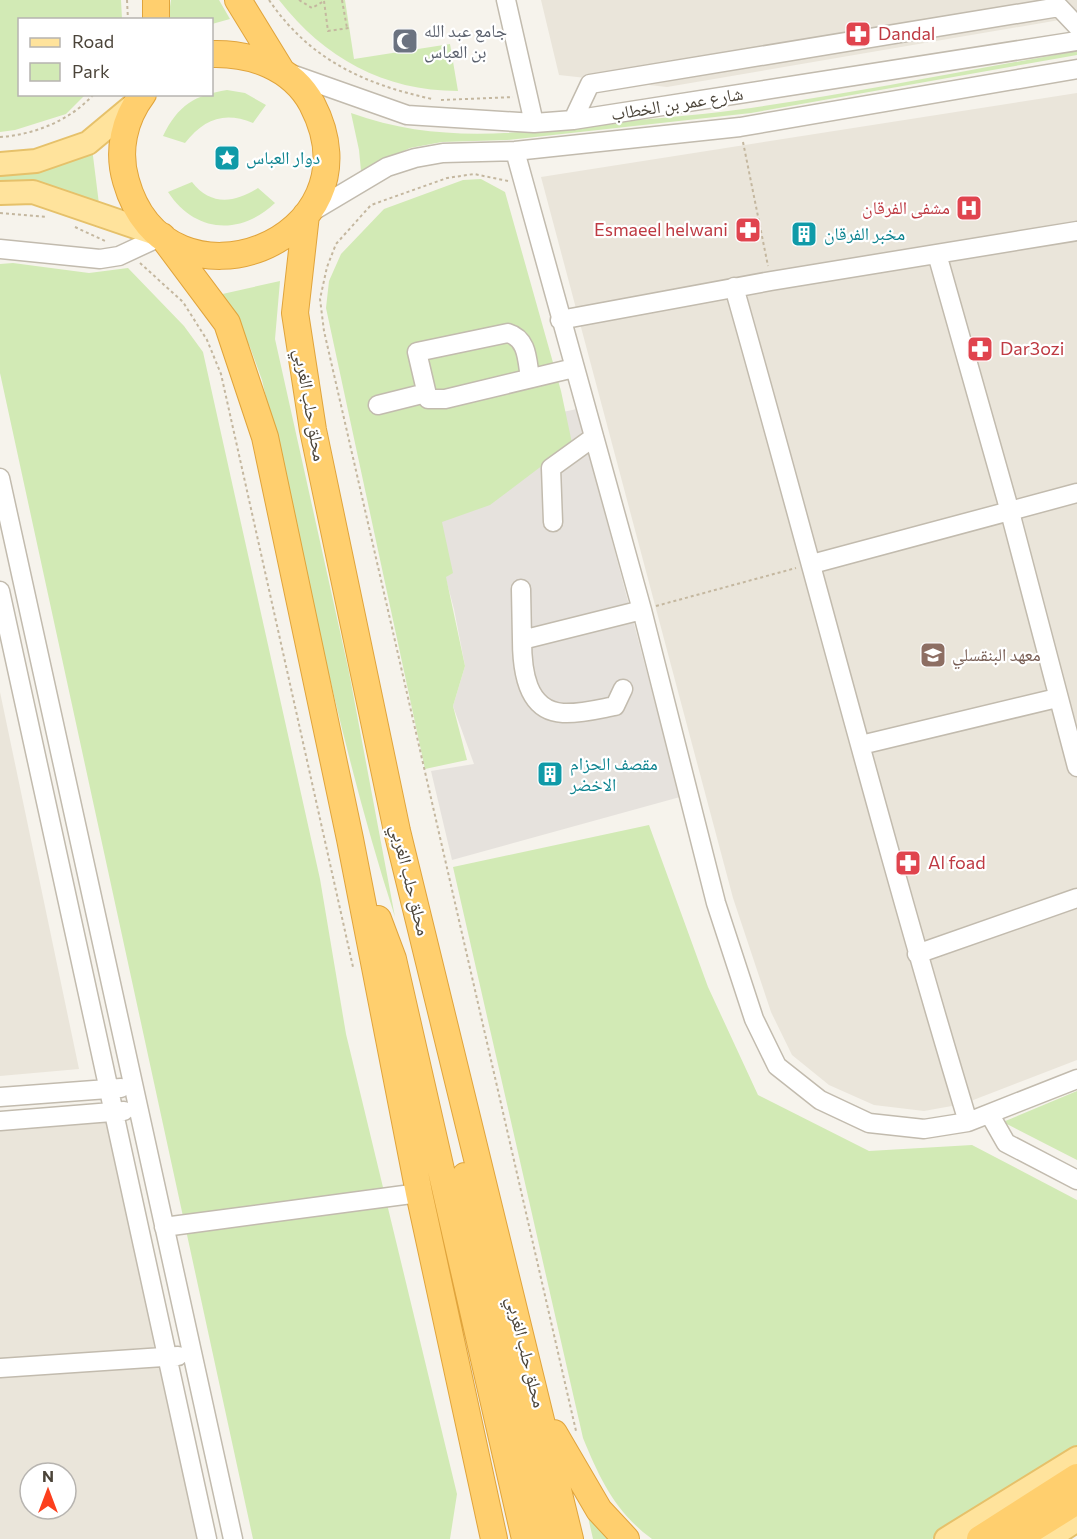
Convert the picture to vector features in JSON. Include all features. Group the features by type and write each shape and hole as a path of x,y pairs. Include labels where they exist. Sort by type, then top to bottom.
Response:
{"highway":[{"path":"156,0 156,18"},
{"path":"162,236 198,253 218,256 258,251 293,230 306,215 324,178 325,137 319,117 310,99 281,70 238,0"},
{"path":"213,54 247,56 281,70"},
{"path":"139,97 123,137 124,174 137,208 162,236 227,323 264,437 350,839 419,1193 482,1494 494,1539"},
{"name":"محلق حلب الغربي","path":"306,215 295,313 313,430 397,831 541,1412 570,1539"},
{"path":"397,831 417,957 544,1539"},
{"path":"350,839 393,959 525,1539"},
{"path":"541,1412 599,1510 626,1539"},
{"path":"980,1539 1077,1477"},
{"path":"476,1539 482,1494"},
{"path":"1016,1539 1077,1501"}],"main road":[{"path":"0,164 36,161 88,143 139,97"},
{"path":"0,193 33,192 162,236"},
{"path":"946,1539 1077,1458"},
{"path":"1048,1539 1077,1521"}],"street":[{"path":"506,0 534,123"},
{"path":"573,120 590,84 1059,7 1077,26"},
{"name":"شارع عمر بن الخطاب","path":"281,70 407,115 534,123 573,120 1077,41"},
{"name":"شارع عمر بن الخطاب","path":"306,215 387,167 415,158 443,153 515,151 740,127 1077,69"},
{"path":"515,151 642,610 716,903 754,1019 777,1066 820,1100 869,1123 924,1129 968,1122 990,1115 1077,1079"},
{"path":"560,320 734,287 1077,231"},
{"path":"0,249 100,259 128,252 162,236"},
{"path":"937,254 1010,512 1057,698 1077,766"},
{"path":"734,287 812,564 917,954 968,1122"},
{"path":"530,378 523,343 516,335 508,333 417,352 428,399 446,399 574,368"},
{"path":"378,405 426,393"},
{"path":"553,522 551,468 594,436"},
{"path":"0,478 233,1539"},
{"path":"812,564 1077,493"},
{"path":"521,589 522,666 529,693 550,711 565,714 615,706 623,689"},
{"path":"0,591 207,1539"},
{"path":"522,640 642,610"},
{"path":"861,745 1057,698"},
{"path":"917,954 1077,898"},
{"path":"0,1097 133,1086"},
{"path":"0,1121 114,1113 138,1109"},
{"path":"990,1115 1006,1143 1077,1180"},
{"path":"164,1227 419,1193"},
{"path":"0,1368 192,1355"}],"path":[{"path":"127,0 128,18"},
{"path":"269,0 281,17 309,46 350,73 391,90 436,100 528,97"},
{"path":"299,0 312,8 324,1 328,31 348,28 342,0"},
{"path":"0,137 13,136 57,123 83,107 92,96"},
{"path":"740,127 771,281"},
{"path":"525,186 495,177 474,174 456,176 411,189 371,205 336,244 327,267 320,299 332,366 579,1441"},
{"path":"0,213 51,218"},
{"path":"69,225 128,252 183,302 207,340 221,374 355,975"},
{"path":"642,610 812,564"}],"shaded area":[{"path":"541,0 1077,0 1077,17 667,87 559,75"},
{"path":"1077,93 1077,1060 963,1104 924,1111 874,1105 829,1085 792,1055 771,1012 733,898 541,177"},
{"path":"577,409 680,797 452,860 431,771 474,764 453,706 465,666 454,609 429,516 367,453"},
{"path":"0,692 79,1069 0,1076"},
{"path":"114,1114 198,1539 0,1539 0,1123"}],"green space":[{"path":"0,0 121,0 122,18 18,18 18,96 84,96 66,114 15,130 0,132"},
{"path":"171,0 219,0 230,19 213,24 213,18 168,18"},
{"path":"279,0 345,0 354,59 450,44 458,91 405,85 381,78 358,67 316,39"},
{"path":"1077,51 1077,55 751,113 507,140 442,142 410,148 361,171 351,113 386,124 420,130 455,133 523,132 751,108"},
{"path":"227,90 245,93 266,105 253,123 233,118 215,120 200,128 185,143 163,136 181,109 204,96 213,96 213,93"},
{"path":"92,148 99,204 0,182 0,173"},
{"path":"481,179 505,192 561,391 572,443 490,505 442,522 453,573 446,577 465,666 453,706 467,760 425,769 326,308 329,281 341,254 384,209 463,180"},
{"path":"192,182 207,195 223,200 241,197 258,188 275,203 261,214 233,225 204,222 191,216 179,206 168,192"},
{"path":"13,263 89,273 128,268 184,326 203,352 320,879 346,1034 457,1494 450,1539 253,1539 0,373 0,264"},
{"path":"280,281 275,339 349,672 395,917 339,717 262,380 250,347 218,295"},
{"path":"649,825 708,987 758,1095 869,1151 972,1145 1077,1200 1077,1447 932,1539 652,1539 639,1529 618,1506 603,1481 583,1438 453,867"},
{"path":"1077,1091 1077,1160 1003,1122"},
{"path":"588,1517 611,1539 593,1539"}],"place":[{"name":"Dandal","path":"858,34"},
{"name":"جامع عبد الله بن العباس","path":"405,41"},
{"name":"دوار العباس","path":"227,158"},
{"name":"مشفى الفرقان","path":"969,208"},
{"name":"Esmaeel helwani","path":"748,230"},
{"name":"مخبر الفرقان","path":"804,234"},
{"name":"Dar3ozi","path":"980,349"},
{"name":"معهد البنقسلي","path":"933,655"},
{"name":"مقصف الحزام الاخضر","path":"550,774"},
{"name":"Al foad","path":"908,863"}]}
